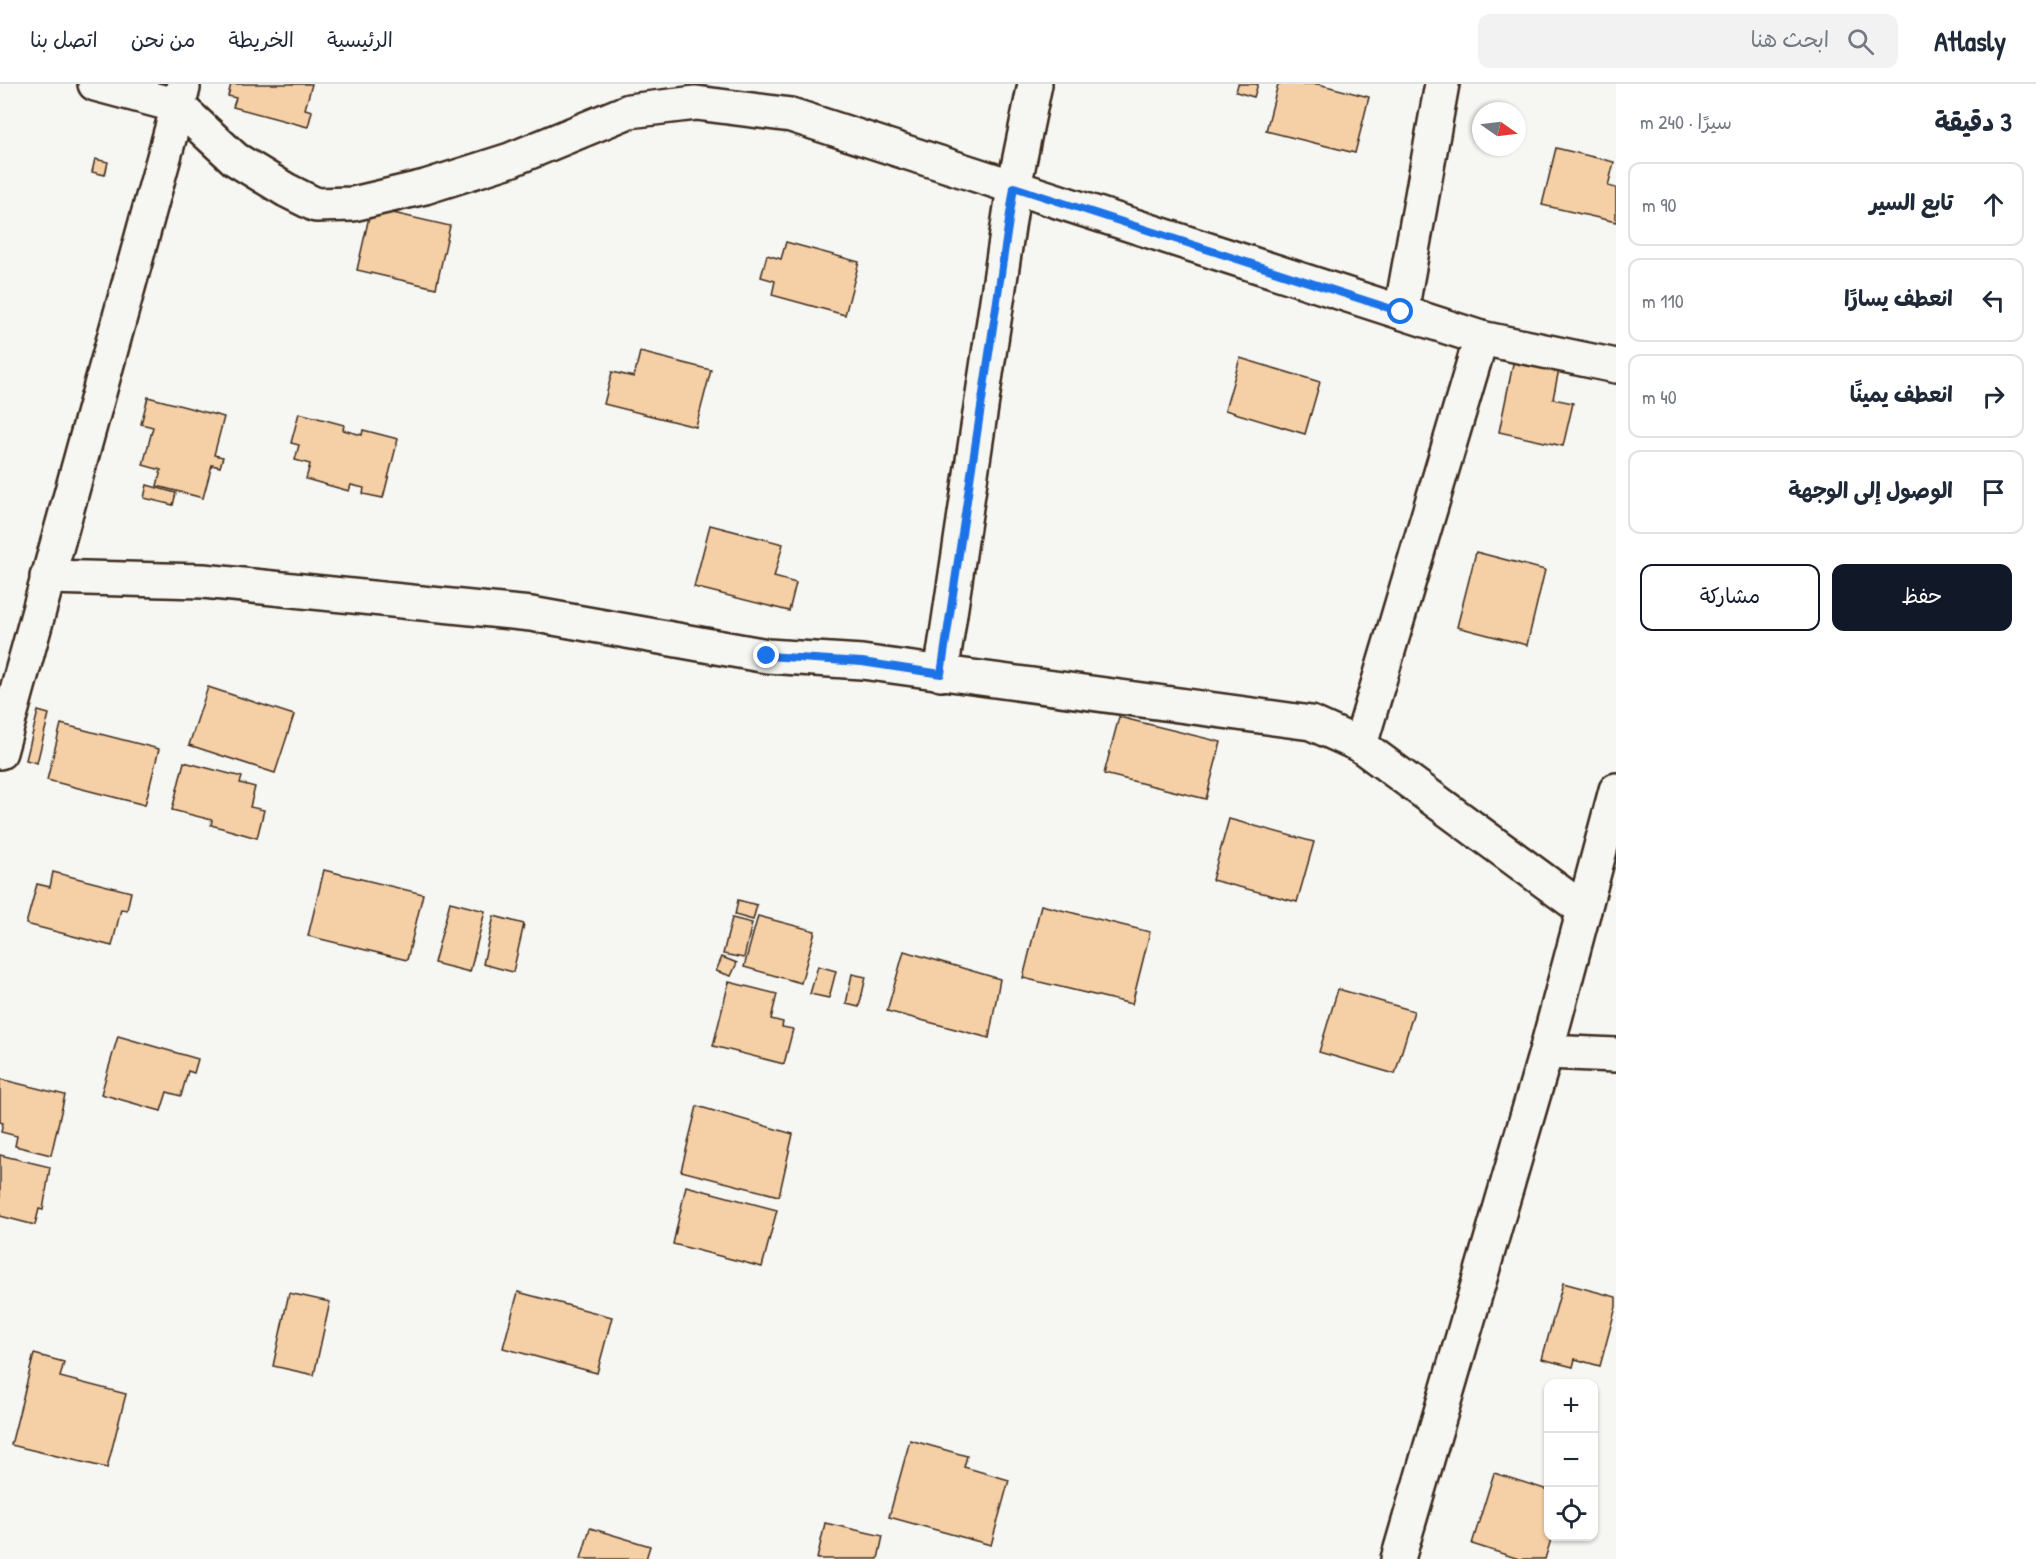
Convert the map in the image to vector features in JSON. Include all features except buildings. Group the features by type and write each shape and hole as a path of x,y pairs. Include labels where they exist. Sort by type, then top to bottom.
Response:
{"street":[{"path":"95,84 181,95 235,159 316,205 353,204 425,186 510,160 629,111 696,103 791,115 1480,338 1616,366"},
{"path":"941,674 1014,187 1035,84"},
{"path":"1401,312 1442,84"},
{"path":"0,752 181,95"},
{"path":"1360,745 1480,338"},
{"path":"47,578 203,581 531,614 767,656 862,662 1311,723 1360,745 1584,910"},
{"path":"1398,1559 1546,1052 1616,790"},
{"path":"1546,1052 1616,1055"}],"route":[{"path":"767,656 862,662 941,674 1014,187 1401,312"}]}
